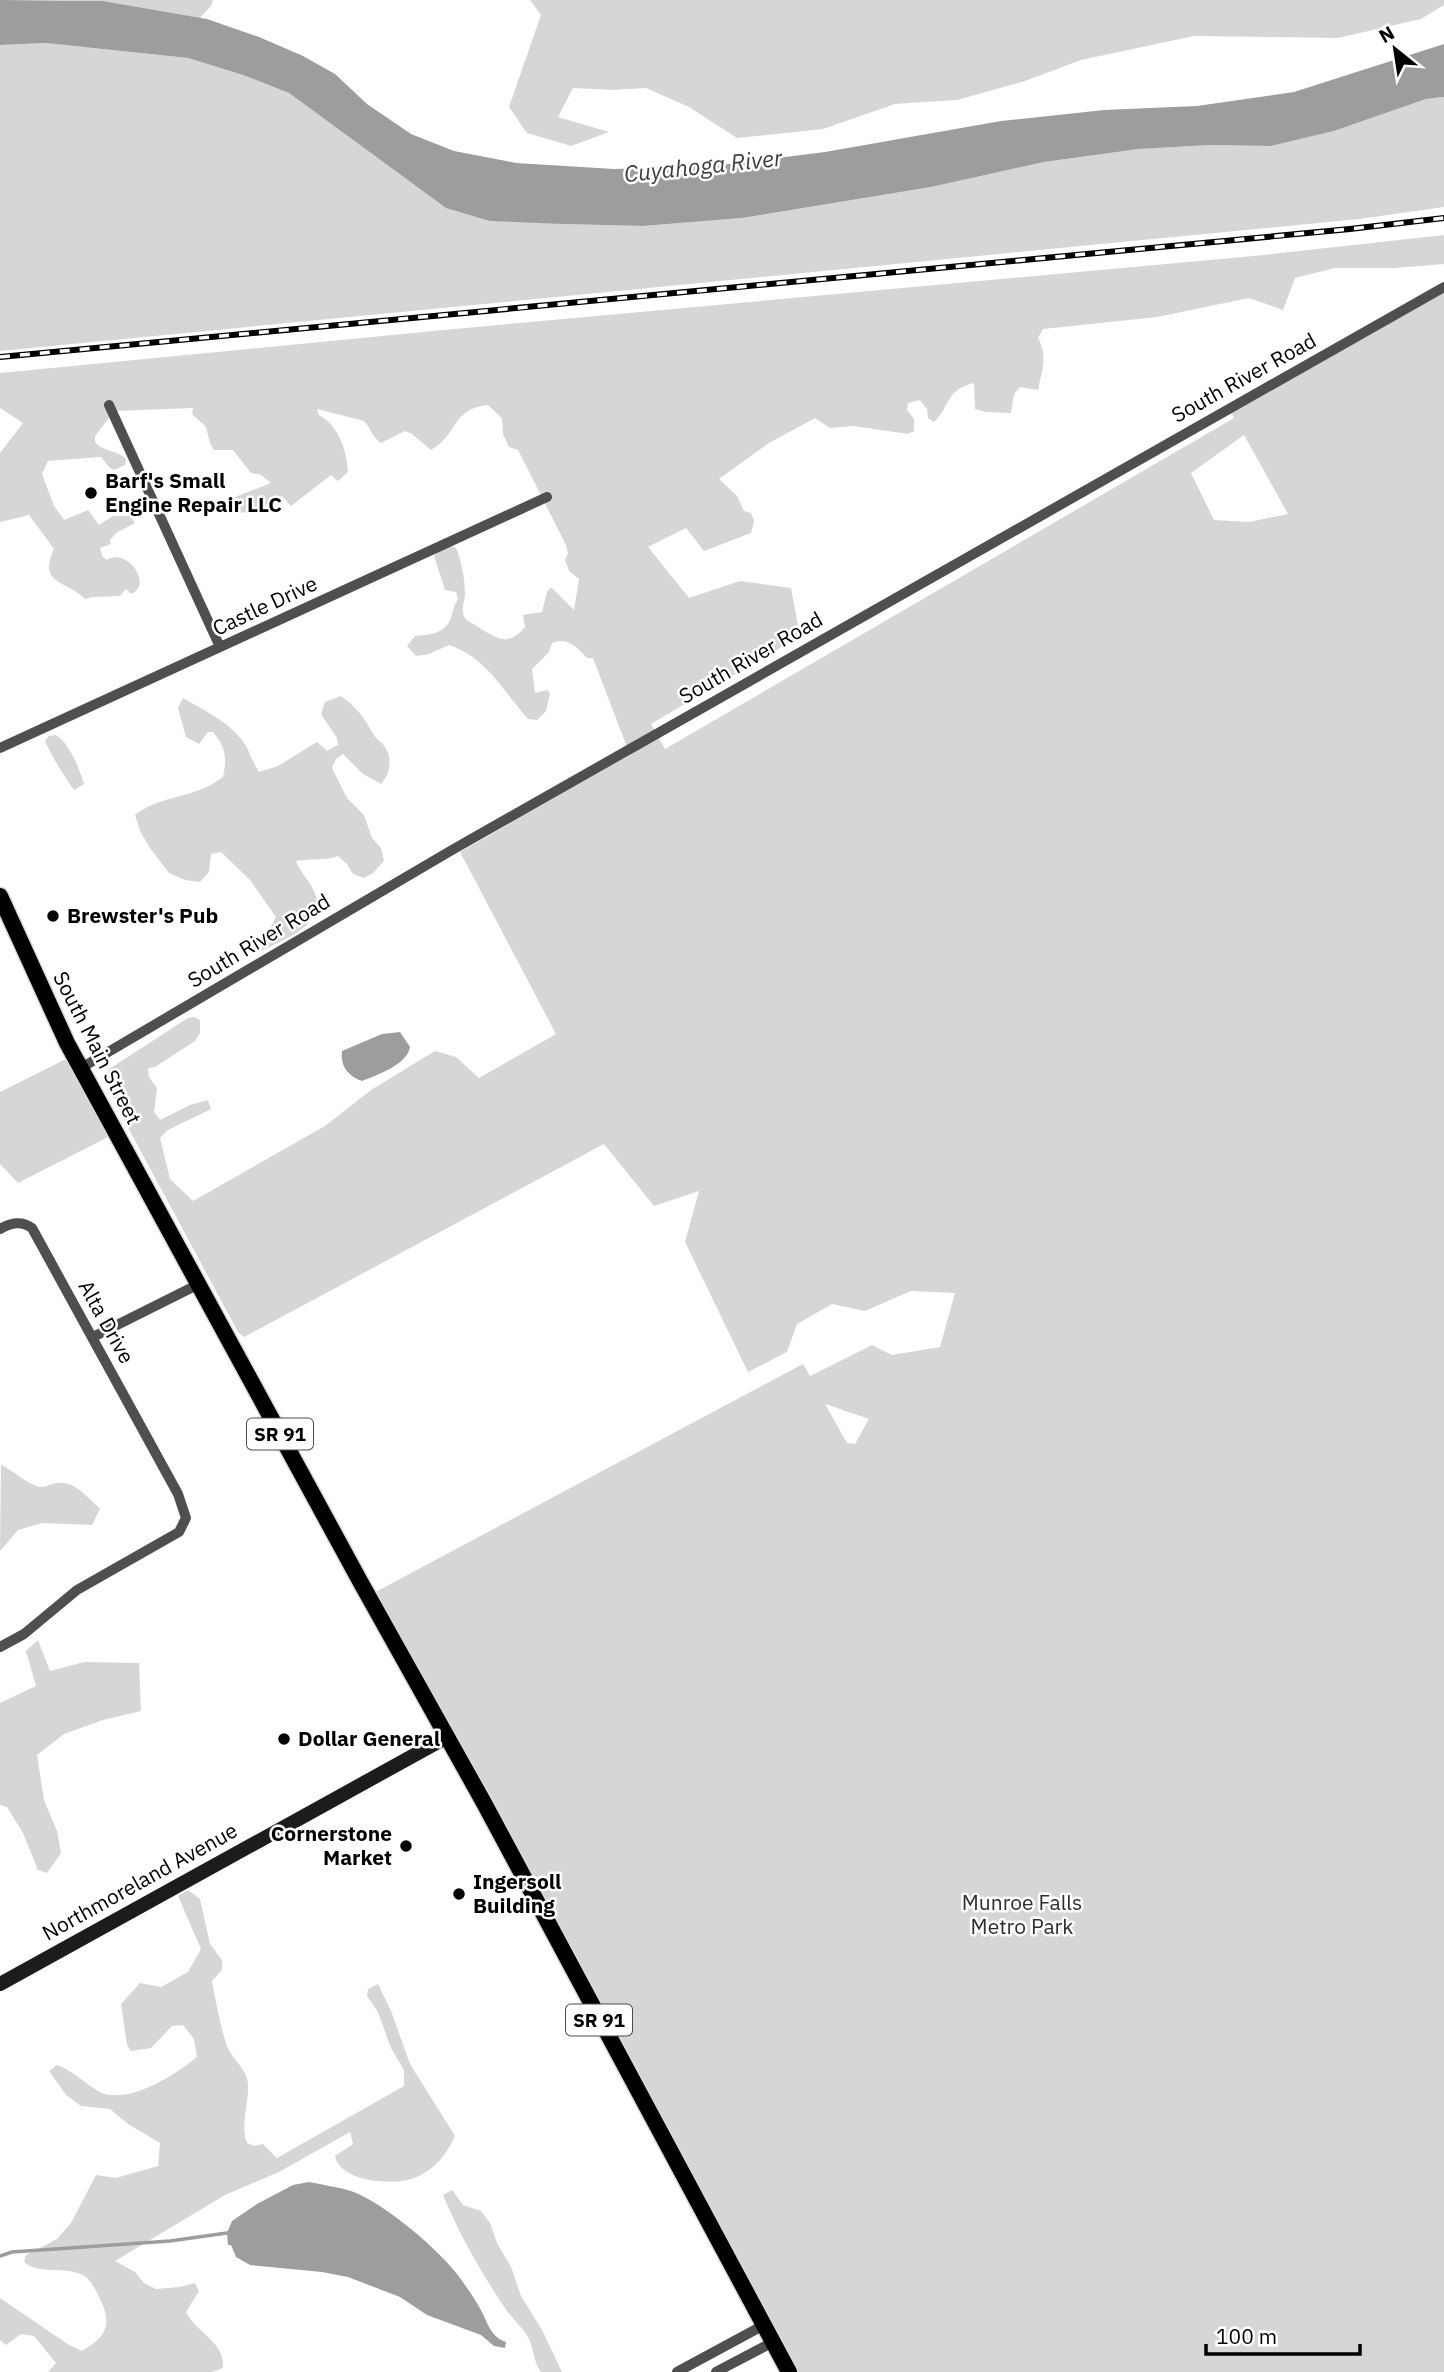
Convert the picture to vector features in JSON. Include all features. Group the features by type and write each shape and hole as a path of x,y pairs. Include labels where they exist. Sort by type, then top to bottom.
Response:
{"main road":[{"name":"South Main Street","path":"0,896 80,1068 199,1284"},
{"name":"SR 91","path":"199,1284 789,2372"}],"street":[{"name":"South River Road","path":"80,1068 452,850 1444,287"},
{"path":"109,405 220,647"},
{"name":"Castle Drive","path":"0,748 547,497"},
{"name":"Alta Drive","path":"0,1229 12,1223 26,1224 32,1228 163,1466 185,1510 186,1518 179,1532 77,1590 24,1633 0,1647"},
{"path":"93,1337 199,1284"},
{"name":"Northmoreland Avenue","path":"0,1984 447,1737"},
{"path":"677,2372 764,2325"},
{"path":"716,2372 773,2342"}],"green space":[{"path":"46,0 213,0 200,18 103,1"},
{"path":"530,0 1444,0 1444,5 1421,19 1338,38 1194,36 1081,60 1025,81 957,100 895,104 823,129 737,138 689,107 646,88 573,88 558,117 609,132 571,146 527,133 509,107 541,15"},
{"path":"46,43 188,58 243,75 289,93 446,208 563,224 643,226 742,218 931,187 1044,162 1139,149 1210,145 1271,146 1334,131 1426,99 1444,97 1444,207 1359,219 0,351 0,45"},
{"name":"Munroe Falls Metro Park","path":"1444,235 1444,264 1395,268 1335,268 1295,278 1283,310 1249,298 1157,317 1043,329 1038,338 1043,358 1038,390 1020,387 1014,394 1011,413 975,409 974,383 953,394 934,422 928,418 927,409 920,400 908,403 907,410 914,419 914,431 908,434 854,426 830,428 815,418 769,443 719,479 737,496 744,511 751,513 754,521 751,533 704,551 686,528 648,547 689,598 740,581 791,588 800,636 651,724 665,749 1234,418 1229,408 1444,287 1444,2372 789,2372 368,1596 803,1364 810,1376 872,1345 892,1355 940,1347 955,1293 911,1291 865,1311 832,1304 797,1324 787,1352 748,1372 685,1242 699,1191 654,1206 604,1144 244,1337 238,1332 124,1120 107,1080 109,1069 188,1018 200,1020 200,1033 195,1041 155,1067 148,1068 149,1077 157,1088 154,1112 160,1120 190,1105 208,1100 211,1109 168,1130 160,1138 170,1179 193,1201 325,1126 371,1090 435,1051 456,1057 479,1078 556,1034 460,852 630,755 593,658 587,658 572,644 563,641 552,643 549,652 532,669 535,693 547,690 550,693 546,711 537,720 528,719 484,666 462,650 449,645 429,654 416,656 407,646 415,636 440,631 450,620 458,599 456,592 445,590 434,556 439,550 451,546 456,548 463,572 464,616 491,635 508,639 519,633 525,627 523,615 542,612 551,587 574,610 579,579 569,571 565,560 568,553 566,545 518,450 509,447 503,434 502,418 488,405 467,412 440,444 431,450 405,431 381,443 364,421 317,409 341,440 348,472 338,481 331,475 291,506 282,496 260,509 244,512 219,506 222,502 271,483 261,475 251,473 233,450 214,450 206,427 192,414 193,408 114,411 95,436 95,442 126,459 125,465 114,470 101,457 48,461 42,474 54,506 64,520 88,510 99,525 113,516 130,516 135,523 116,533 110,540 111,544 100,548 102,556 107,560 122,558 135,568 140,583 137,589 131,594 126,589 120,596 85,599 52,576 49,569 54,549 29,515 0,522 0,453 23,423 0,408 0,373 1253,256","holes":["1244,435 1288,514 1249,522 1214,520 1191,473","825,1404 869,1419 855,1444 847,1443"]},
{"path":"341,696 360,713 389,756 387,776 381,784 363,774 343,754 336,759 332,768 347,798 364,815 372,838 381,848 384,861 364,878 353,874 338,856 296,861 313,889 317,901 316,911 303,928 262,951 261,945 276,917 250,880 221,852 211,854 209,872 200,882 185,880 169,873 140,831 135,815 156,803 201,789 223,777 224,753 213,732 208,732 199,744 186,737 178,708 183,698 235,732 259,772 278,766 317,742 327,751 338,745 337,738 321,714 325,702"},
{"path":"56,735 70,750 84,784 74,790 45,741 49,736"},
{"path":"74,1055 116,1133 18,1183 0,1164 0,1092"},
{"path":"1,1465 36,1486 64,1483 76,1488 100,1509 92,1525 42,1523 18,1530 0,1551"},
{"path":"38,1640 50,1671 84,1662 139,1663 141,1711 103,1720 64,1734 37,1755 44,1800 57,1831 61,1853 47,1873 38,1870 23,1833 7,1807 0,1805 0,1703 36,1686 26,1651"},
{"path":"188,1890 200,1899 210,1944 222,1960 222,1970 212,1981 227,2046 247,2078 244,2129 247,2143 254,2146 263,2144 277,2158 404,2086 404,2070 391,2048 378,2012 367,1996 368,1989 378,1984 410,2064 455,2136 444,2156 428,2171 414,2178 394,2182 369,2180 347,2172 339,2165 335,2156 353,2144 350,2132 279,2172 225,2195 115,2261 135,2272 144,2283 156,2289 195,2283 199,2291 186,2312 215,2344 223,2368 212,2372 48,2372 56,2363 34,2336 21,2334 6,2345 0,2340 0,2298 82,2351 97,2340 105,2329 106,2315 90,2282 76,2272 30,2266 24,2262 26,2255 57,2239 71,2223 96,2175 116,2178 158,2166 160,2143 128,2124 110,2109 81,2106 66,2095 49,2071 57,2065 69,2070 98,2091 109,2095 122,2095 136,2092 164,2079 197,2057 194,2039 183,2025 172,2026 151,2048 131,2051 127,2045 121,2004 140,1983 161,1987 188,1972 201,1949 178,1896"},
{"path":"452,2190 463,2205 481,2211 490,2223 497,2243 511,2267 521,2296 542,2330 562,2372 541,2372 528,2337 498,2298 456,2225 443,2195"}],"shaded area":[{"path":"0,0 103,1 207,19 259,37 303,56 335,74 367,104 411,134 454,151 516,163 614,169 713,166 825,152 1001,121 1104,110 1197,106 1294,92 1444,44 1444,97 1426,99 1334,131 1271,146 1210,145 1139,149 1044,162 931,187 742,218 643,226 490,221 446,208 289,93 243,75 188,58 46,43 0,45"},
{"path":"400,1032 410,1047 397,1064 362,1081 346,1070 342,1051 382,1034"},
{"path":"309,2182 364,2197 410,2228 439,2254 460,2278 492,2331 506,2342 505,2348 494,2346 481,2335 427,2315 400,2297 348,2277 250,2265 236,2257 231,2245 228,2245 227,2233 232,2221 293,2185"}],"waterway":[{"path":"0,2256 12,2252 170,2241 227,2233"}],"railway":[{"path":"0,357 1444,218"}],"place":[{"name":"Barf's Small Engine Repair LLC","path":"91,493"},
{"name":"Brewster's Pub","path":"53,916"},
{"name":"Dollar General","path":"284,1739"},
{"name":"Cornerstone Market","path":"406,1846"},
{"name":"Ingersoll Building","path":"459,1894"}],"water label":[{"name":"Cuyahoga River","path":"703,166"}]}
